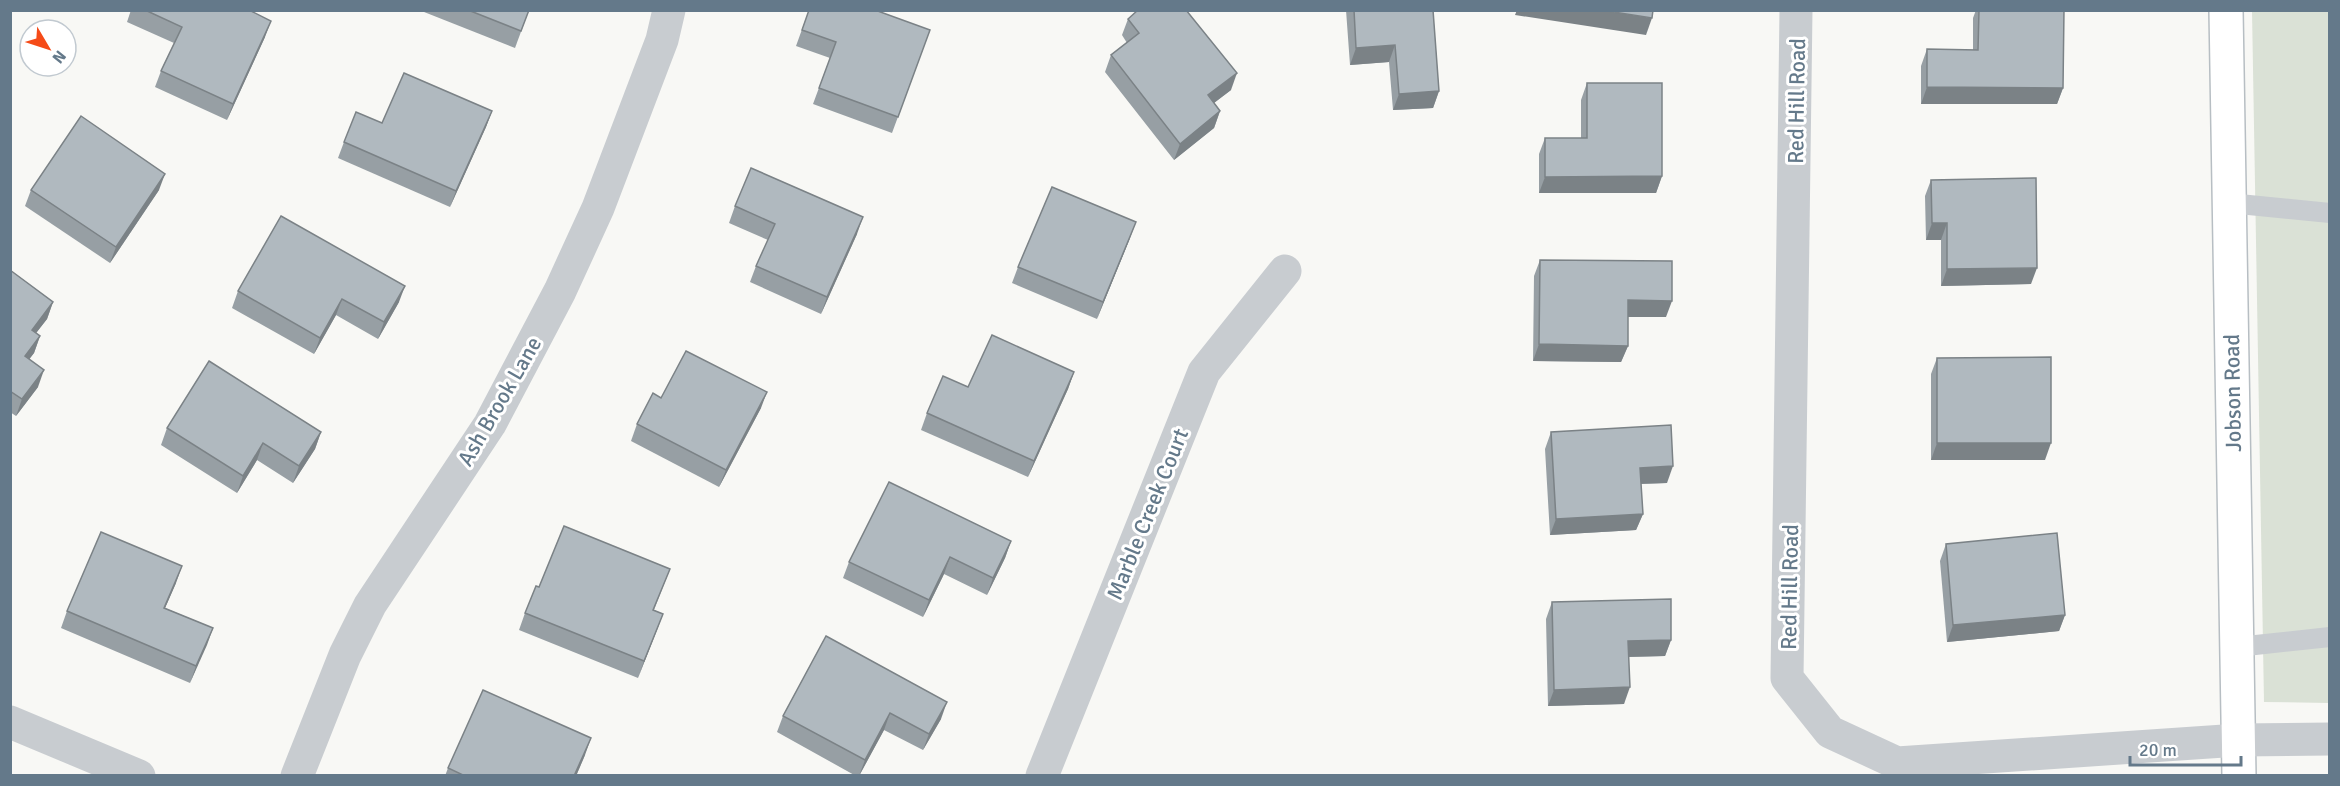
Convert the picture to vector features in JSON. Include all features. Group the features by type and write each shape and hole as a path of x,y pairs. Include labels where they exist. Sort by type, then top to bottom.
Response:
{"street":[{"name":"Ash Brook Lane","path":"297,776 345,655 370,605 490,424 560,291 598,208 662,40 669,10"},
{"name":"Red Hill Road","path":"1796,10 1787,678 1830,732 1897,763 2239,740 2330,739"},
{"name":"Jobson Road","path":"2226,10 2239,776"},
{"name":"Marble Creek Court","path":"1042,776 1204,372 1284,271"},
{"path":"10,722 139,776"}],"lane":[{"path":"2229,203 2330,213"},
{"path":"2237,647 2330,637"}],"shaded area":[{"path":"2252,11 2329,11 2329,703 2264,702"}],"building":[{"path":"145,10 249,10 271,21 233,104 161,71 182,27"},
{"path":"468,10 529,10 521,31"},
{"path":"809,10 875,10 930,30 898,117 819,88 836,42 802,30"},
{"path":"1138,10 1186,10 1237,73 1208,95 1220,111 1180,144 1111,55 1139,33 1128,19"},
{"path":"1354,10 1433,10 1439,91 1399,94 1395,45 1356,48"},
{"path":"1601,10 1653,10 1652,18"},
{"path":"1979,10 2064,10 2063,88 1927,87 1927,49 1978,50"},
{"path":"404,73 492,111 456,191 344,142 356,112 382,123"},
{"path":"1587,83 1662,83 1662,176 1545,177 1545,138 1587,138"},
{"path":"81,116 165,174 116,247 31,190"},
{"path":"751,168 863,217 827,297 756,266 775,224 735,206"},
{"path":"2036,178 2037,268 1947,269 1947,223 1932,223 1931,180"},
{"path":"1052,187 1136,222 1103,302 1018,267"},
{"path":"281,216 405,286 384,322 342,299 320,338 238,291"},
{"path":"1540,260 1672,261 1672,301 1628,300 1628,346 1539,344"},
{"path":"10,270 53,302 32,330 40,336 25,356 44,370 22,399 10,391"},
{"path":"992,335 1074,372 1034,461 927,413 943,376 968,387"},
{"path":"686,351 767,392 726,470 637,424 653,393 661,398"},
{"path":"2051,357 2051,443 1937,443 1937,358"},
{"path":"209,361 321,432 299,466 263,443 243,476 167,428"},
{"path":"1671,425 1673,466 1640,468 1643,514 1556,519 1551,432"},
{"path":"889,482 1011,541 993,578 950,557 929,600 849,562"},
{"path":"564,526 670,569 653,610 663,614 644,661 525,613 536,586 539,587"},
{"path":"101,532 182,566 164,608 213,628 196,666 67,611"},
{"path":"2057,533 2065,615 1953,625 1946,544"},
{"path":"1671,599 1671,640 1628,641 1630,687 1554,690 1552,602"},
{"path":"826,636 947,702 929,734 890,713 865,760 783,716"},
{"path":"483,690 591,738 574,776 465,776 448,768"}]}
